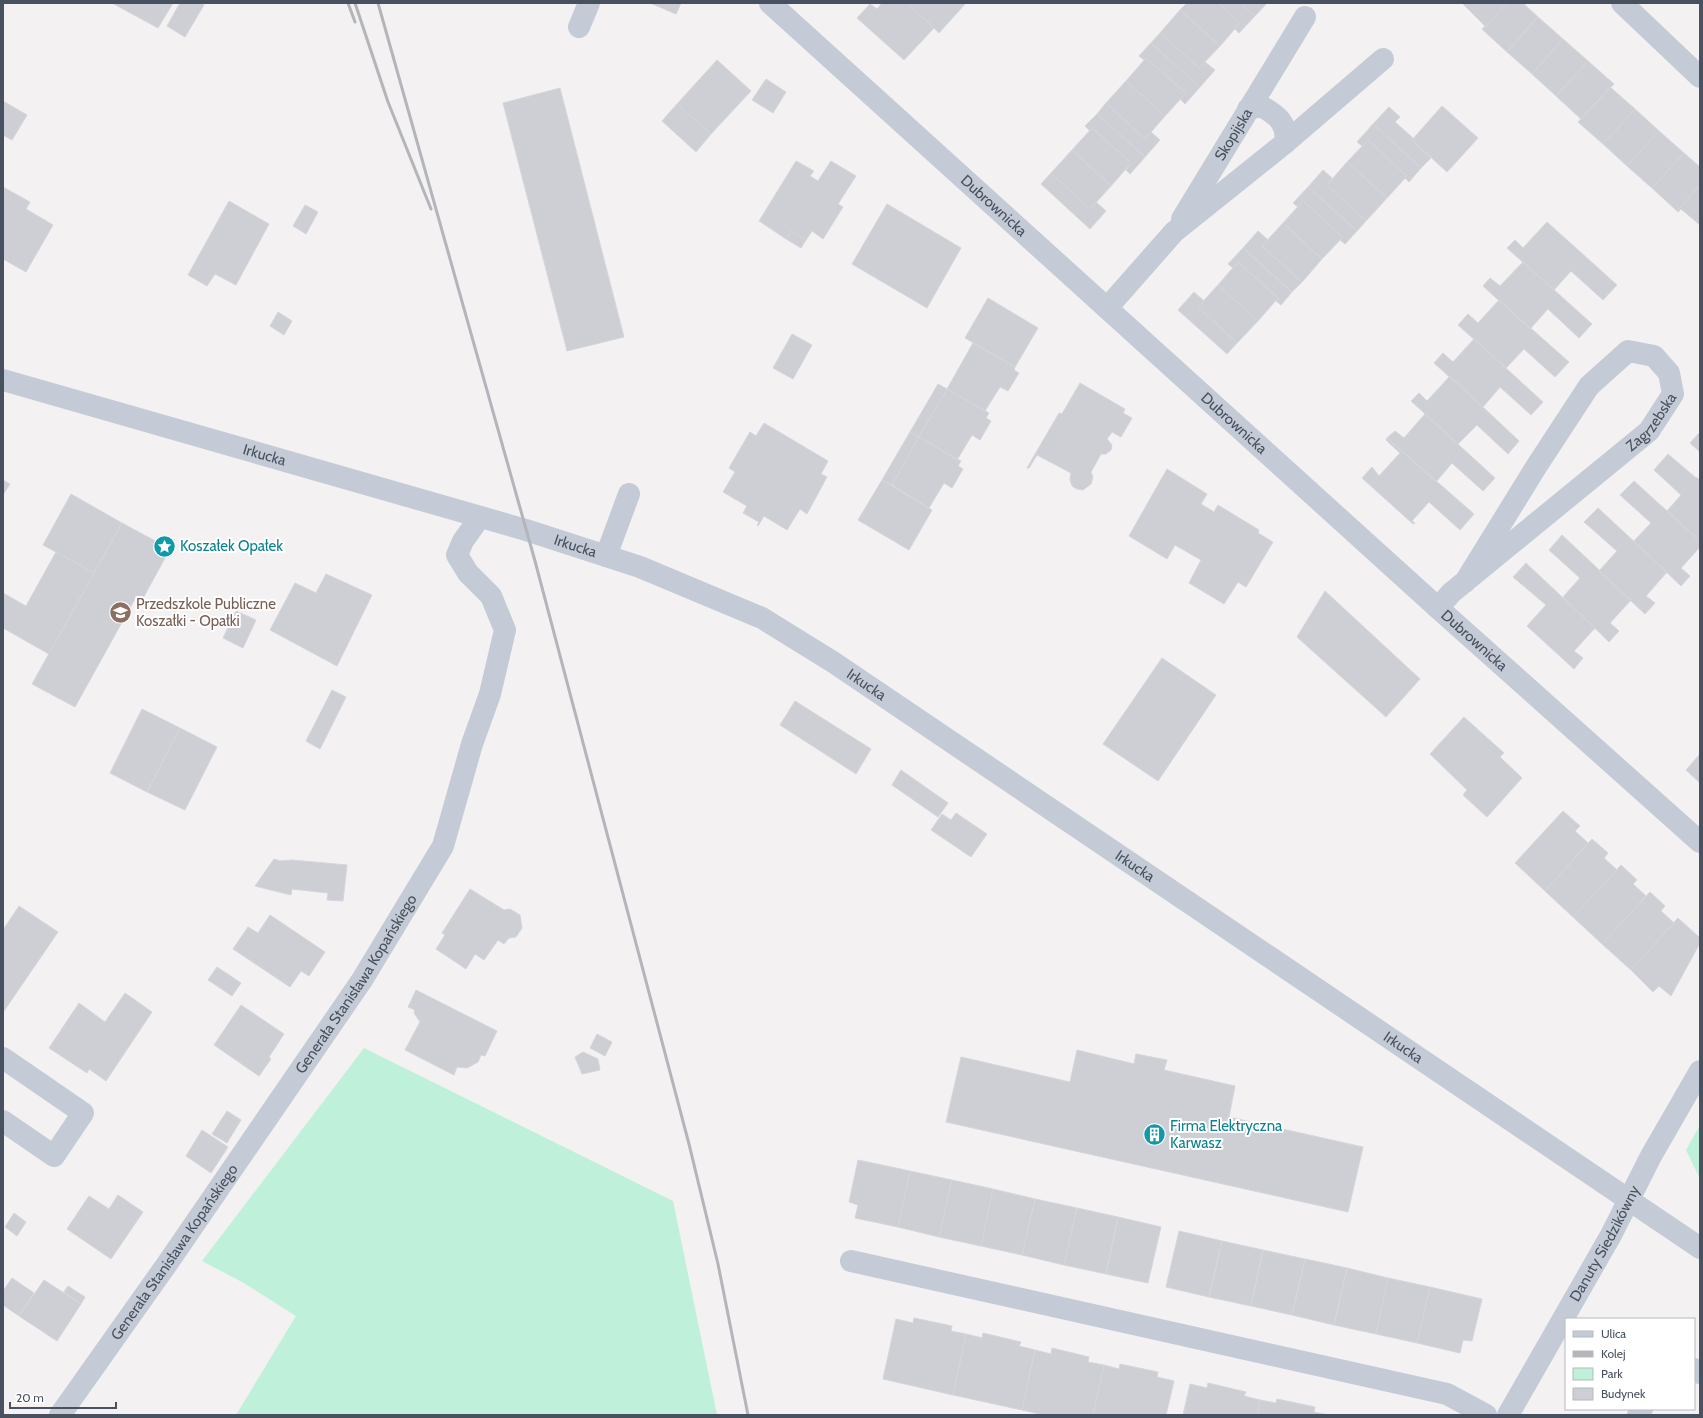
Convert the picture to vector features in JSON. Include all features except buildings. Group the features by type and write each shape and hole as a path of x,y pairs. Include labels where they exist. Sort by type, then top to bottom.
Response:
{"street":[{"path":"579,27 589,3"},
{"path":"1622,3 1700,77"},
{"name":"Dubrownicka","path":"777,5 1107,308 1438,608 1700,842"},
{"path":"1248,109 1305,17"},
{"path":"1285,143 1383,59"},
{"name":"Skopijska","path":"1107,308 1174,232 1285,143 1286,131 1276,114 1261,106 1248,109 1174,232"},
{"name":"Zagrzebska","path":"1438,608 1451,593 1465,582 1649,432 1673,394 1670,373 1654,356 1628,351 1589,386 1536,467 1465,582"},
{"name":"Irkucka","path":"3,380 526,530 640,567 762,618 833,662 1700,1248"},
{"path":"606,556 629,494"},
{"name":"Generała Stanisława Kopańskiego","path":"60,1415 167,1264 362,980 443,846 472,744 490,694 505,630 491,596 468,573 457,555 464,541 480,517"},
{"path":"3,1058 83,1113 54,1156 3,1121"},
{"name":"Danuty Siedzikówny","path":"1508,1415 1611,1235 1664,1133 1700,1071"},
{"path":"851,1261 1447,1394 1486,1415"}],"green space":[{"path":"364,1048 673,1201 717,1415 236,1415 296,1316 242,1282 202,1261"},
{"path":"1700,1125 1700,1179 1686,1150"}],"railway":[{"path":"348,3 355,22"},
{"path":"355,3 388,102 431,209"},
{"path":"378,3 535,561 689,1144 718,1264 748,1415"}],"place":[{"name":"Koszałek Opałek","path":"164,546"},
{"name":"Przedszkole Publiczne Koszałki - Opałki","path":"120,613"},
{"name":"Firma Elektryczna Karwasz","path":"1155,1135"}]}
